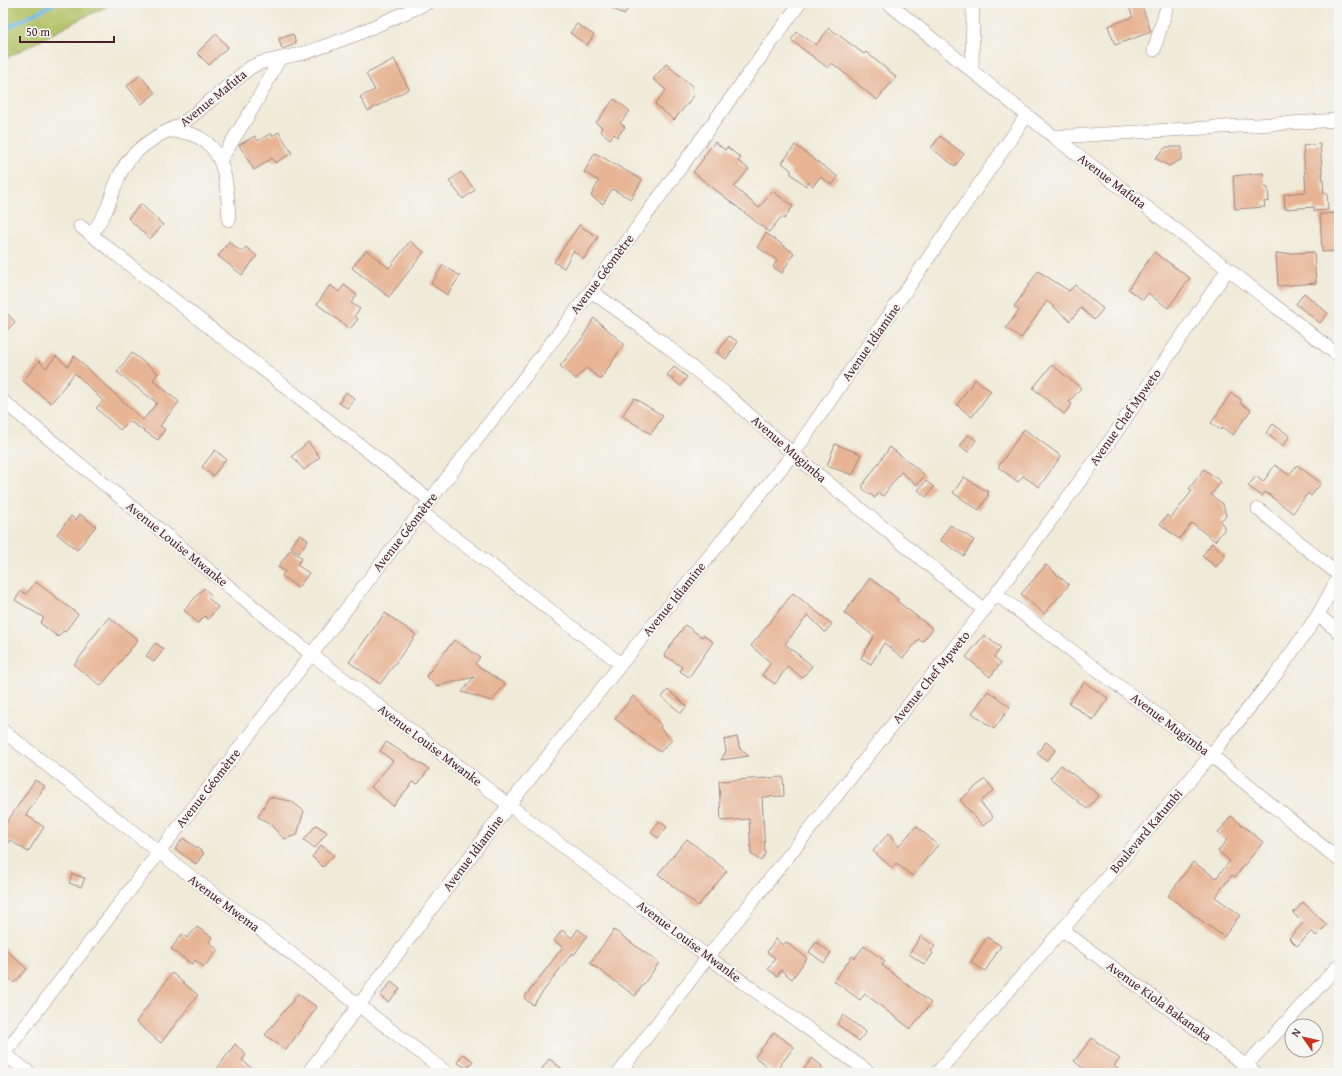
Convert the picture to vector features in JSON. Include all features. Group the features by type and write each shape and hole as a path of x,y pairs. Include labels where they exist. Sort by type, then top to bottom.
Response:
{"street":[{"name":"Avenue Mafuta","path":"91,235 107,208 117,178 133,156 156,136 169,131 186,121 248,69 260,63 279,60 308,52 354,35 427,3"},
{"name":"Avenue Géomètre","path":"3,1054 591,291 800,3"},
{"name":"Avenue Mafuta","path":"888,3 1054,137 1228,269 1339,356"},
{"path":"972,71 973,3"},
{"path":"1154,50 1168,3"},
{"path":"220,161 254,106 279,60"},
{"name":"Avenue Idiamine","path":"308,1073 509,805 621,664 793,454 1027,115"},
{"path":"1054,137 1339,120"},
{"path":"169,131 182,131 192,134 213,148 220,161 226,180 229,220"},
{"path":"80,226 430,500"},
{"name":"Avenue Chef Mpweto","path":"619,1073 708,957 984,610 1112,438 1228,269"},
{"name":"Avenue Mugimba","path":"591,291 666,345 724,392 793,454 984,610"},
{"name":"Avenue Louise Mwanke","path":"3,401 311,654 708,957 870,1073"},
{"path":"1258,509 1339,576"},
{"path":"420,512 621,664"},
{"name":"Boulevard Katumbi","path":"937,1073 1062,930 1211,755 1277,674 1318,615 1339,576"},
{"name":"Avenue Mugimba","path":"996,594 1211,755 1339,860"},
{"path":"1318,615 1339,632"},
{"name":"Avenue Mwema","path":"3,731 158,852 447,1073"},
{"name":"Avenue Kiola Bakanaka","path":"1062,930 1247,1070"},
{"path":"1247,1070 1339,965"},
{"path":"3,1054 30,1073"}],"green space":[{"path":"3,3 114,3 84,17 3,60"}],"building":[{"path":"603,3 623,3 629,7 624,15"},
{"path":"1127,3 1141,3 1151,32 1115,45 1108,26 1133,17"},
{"path":"577,24 594,35 587,45 570,33"},
{"path":"829,28 864,54 866,52 896,77 877,100 832,63 828,68 791,40 797,32 816,45"},
{"path":"216,34 228,47 209,65 197,53"},
{"path":"293,34 296,44 282,49 279,39"},
{"path":"394,59 409,89 368,111 360,97 375,90 366,74"},
{"path":"666,64 692,86 693,97 674,120 655,104 666,90 653,79"},
{"path":"140,75 155,93 142,104 127,86"},
{"path":"614,99 630,111 620,123 625,127 617,137 614,134 610,139 600,131 602,127 596,123"},
{"path":"279,132 292,153 275,163 272,158 254,170 239,145 255,136 258,141 271,133 272,136"},
{"path":"940,136 964,154 955,166 931,148"},
{"path":"715,142 725,150 727,147 741,158 738,161 749,169 734,187 759,208 772,191 793,206 784,219 781,217 769,232 693,172"},
{"path":"1320,144 1324,194 1327,193 1328,210 1314,211 1314,207 1285,209 1284,194 1306,192 1303,146"},
{"path":"795,145 838,177 832,185 820,177 813,186 809,182 806,186 791,174 791,170 782,163"},
{"path":"1166,147 1182,147 1182,159 1169,166 1155,158"},
{"path":"595,153 642,180 631,199 612,189 603,204 591,196 599,181 584,172"},
{"path":"461,172 475,190 463,199 449,181"},
{"path":"1263,173 1264,187 1268,188 1269,201 1264,202 1265,207 1235,209 1233,176"},
{"path":"141,204 163,225 150,239 128,218"},
{"path":"1339,213 1339,251 1322,252 1320,214"},
{"path":"579,225 598,237 584,259 573,251 564,268 554,262"},
{"path":"766,233 794,253 782,273 773,267 777,260 757,247"},
{"path":"410,241 424,252 389,297 352,268 366,250 389,268"},
{"path":"229,242 242,252 246,247 257,256 242,275 218,256"},
{"path":"1154,252 1190,278 1168,308 1148,293 1143,300 1128,289"},
{"path":"1314,252 1316,283 1278,286 1276,254"},
{"path":"443,265 460,276 447,295 431,284"},
{"path":"1038,271 1069,291 1075,285 1103,309 1094,320 1081,308 1070,321 1047,301 1021,338 1006,328 1019,310 1014,307"},
{"path":"330,285 339,292 344,285 357,295 351,303 360,309 354,316 358,319 350,329 317,304"},
{"path":"1304,293 1328,313 1320,323 1296,304"},
{"path":"3,309 15,322 3,334"},
{"path":"594,318 624,344 601,379 586,368 576,379 560,366 581,340"},
{"path":"729,336 738,342 726,359 717,353"},
{"path":"132,353 158,373 153,380 179,402 160,426 165,429 158,440 129,421 120,430 96,408 103,401 75,373 51,403 23,381 39,361 46,368 56,356 68,366 74,356 143,420 157,403 117,372"},
{"path":"1052,365 1081,388 1069,402 1072,404 1064,414 1033,388"},
{"path":"674,367 687,377 681,386 667,375"},
{"path":"975,379 991,391 972,417 957,405"},
{"path":"346,392 355,399 347,408 339,403"},
{"path":"1231,393 1242,400 1240,403 1251,410 1233,435 1223,428 1221,430 1211,423"},
{"path":"634,398 663,416 651,434 622,416"},
{"path":"1273,424 1290,436 1283,446 1266,433"},
{"path":"1024,429 1061,456 1039,487 1023,476 1018,482 998,467"},
{"path":"968,435 976,440 968,452 960,446"},
{"path":"308,442 320,457 304,470 292,456"},
{"path":"835,444 861,454 853,475 827,466"},
{"path":"890,447 925,475 917,485 901,472 883,496 878,493 875,498 863,489 863,485"},
{"path":"215,450 226,459 213,476 202,467"},
{"path":"1275,465 1289,475 1297,465 1321,483 1311,496 1308,493 1293,513 1265,492 1262,496 1248,486 1256,476 1263,482"},
{"path":"1204,469 1221,482 1211,495 1223,504 1226,516 1220,521 1224,526 1224,530 1215,541 1192,523 1179,539 1160,524 1167,515 1171,518 1192,491 1189,489"},
{"path":"964,477 988,492 988,496 979,510 953,493"},
{"path":"926,481 934,487 926,497 918,490"},
{"path":"80,514 96,526 77,550 57,534 71,516 76,520"},
{"path":"950,525 974,540 964,556 940,540"},
{"path":"300,534 308,540 299,553 291,547"},
{"path":"1212,543 1226,555 1216,567 1202,556"},
{"path":"290,550 302,558 297,565 309,573 298,588 282,576 285,571 278,567"},
{"path":"1046,565 1069,585 1044,614 1021,594"},
{"path":"870,578 898,599 897,601 933,629 922,642 919,639 903,658 884,643 871,664 861,658 874,636 844,613"},
{"path":"36,582 78,614 65,632 63,631 58,637 40,623 44,618 15,600 21,591 26,594"},
{"path":"204,588 211,595 208,598 218,607 208,619 205,616 198,623 184,610"},
{"path":"793,593 832,624 825,632 808,615 785,644 812,666 802,678 788,666 775,684 762,675 771,663 751,646"},
{"path":"385,613 416,635 380,684 349,662"},
{"path":"109,617 138,640 101,686 74,665 87,648 86,646"},
{"path":"685,625 702,637 703,635 713,642 689,677 680,671 682,667 664,655"},
{"path":"984,635 1001,648 994,657 1001,663 990,677 966,657"},
{"path":"454,640 480,657 475,664 505,684 492,701 462,692 474,677 437,686 426,676"},
{"path":"155,643 164,649 154,662 146,656"},
{"path":"1084,682 1108,698 1093,720 1069,703"},
{"path":"668,690 687,706 681,713 662,697"},
{"path":"988,691 1010,707 994,729 972,713"},
{"path":"633,696 661,725 660,728 672,740 660,752 615,719"},
{"path":"737,737 740,749 749,756 721,760 726,751 724,740"},
{"path":"386,742 429,769 418,784 413,782 393,806 371,787 393,761 380,751"},
{"path":"1046,742 1056,750 1046,761 1037,753"},
{"path":"1061,765 1099,795 1087,809 1050,778"},
{"path":"783,777 784,796 762,797 765,854 761,861 751,854 749,819 721,821 719,781"},
{"path":"985,779 994,790 980,802 993,817 983,826 960,800"},
{"path":"35,780 45,786 26,815 44,827 28,852 10,840 3,851 3,828"},
{"path":"269,797 291,801 304,811 297,835 284,839 269,823 258,817"},
{"path":"1231,816 1263,842 1235,877 1232,875 1215,897 1240,915 1224,937 1168,896 1193,862 1216,878 1230,861 1218,851 1227,840 1218,833"},
{"path":"659,821 667,827 658,838 651,833"},
{"path":"316,825 327,832 315,848 304,840"},
{"path":"916,826 938,845 912,876 896,863 892,868 873,851 889,833 898,847"},
{"path":"183,838 204,853 196,864 175,849"},
{"path":"687,839 727,871 698,906 658,874"},
{"path":"321,845 334,855 323,867 312,857"},
{"path":"72,874 85,878 81,887 69,883"},
{"path":"1303,902 1327,925 1316,936 1312,931 1297,946 1289,938 1303,923 1293,913"},
{"path":"197,927 212,937 209,942 218,950 204,967 195,960 192,964 171,949 182,934 187,938"},
{"path":"578,929 587,936 574,955 572,953 533,1005 524,998 563,947 554,941 562,930 572,938"},
{"path":"614,930 659,963 635,996 590,963"},
{"path":"921,936 935,946 931,951 933,953 925,965 909,954"},
{"path":"987,937 1001,946 985,971 971,962"},
{"path":"776,939 783,945 786,942 807,958 792,979 781,970 777,976 768,969 775,958 767,952"},
{"path":"816,942 831,953 824,963 809,952"},
{"path":"864,946 885,961 882,965 931,1003 911,1029 865,994 860,1000 834,981 852,956 855,958"},
{"path":"3,947 27,969 14,983 3,973"},
{"path":"172,973 198,995 161,1043 136,1022"},
{"path":"391,982 400,989 388,1002 380,996"},
{"path":"298,994 317,1007 286,1050 265,1035"},
{"path":"843,1015 866,1032 859,1041 837,1024"},
{"path":"774,1032 794,1047 775,1072 755,1057"},
{"path":"1092,1038 1120,1059 1114,1066 1123,1073 1089,1073 1074,1061"},
{"path":"235,1044 246,1054 242,1060 257,1073 214,1073"},
{"path":"463,1054 473,1061 467,1069 457,1062"},
{"path":"812,1058 822,1066 821,1067 829,1073 801,1073"},
{"path":"549,1059 568,1073 539,1073"}],"waterway":[{"path":"3,30 55,3"}]}
